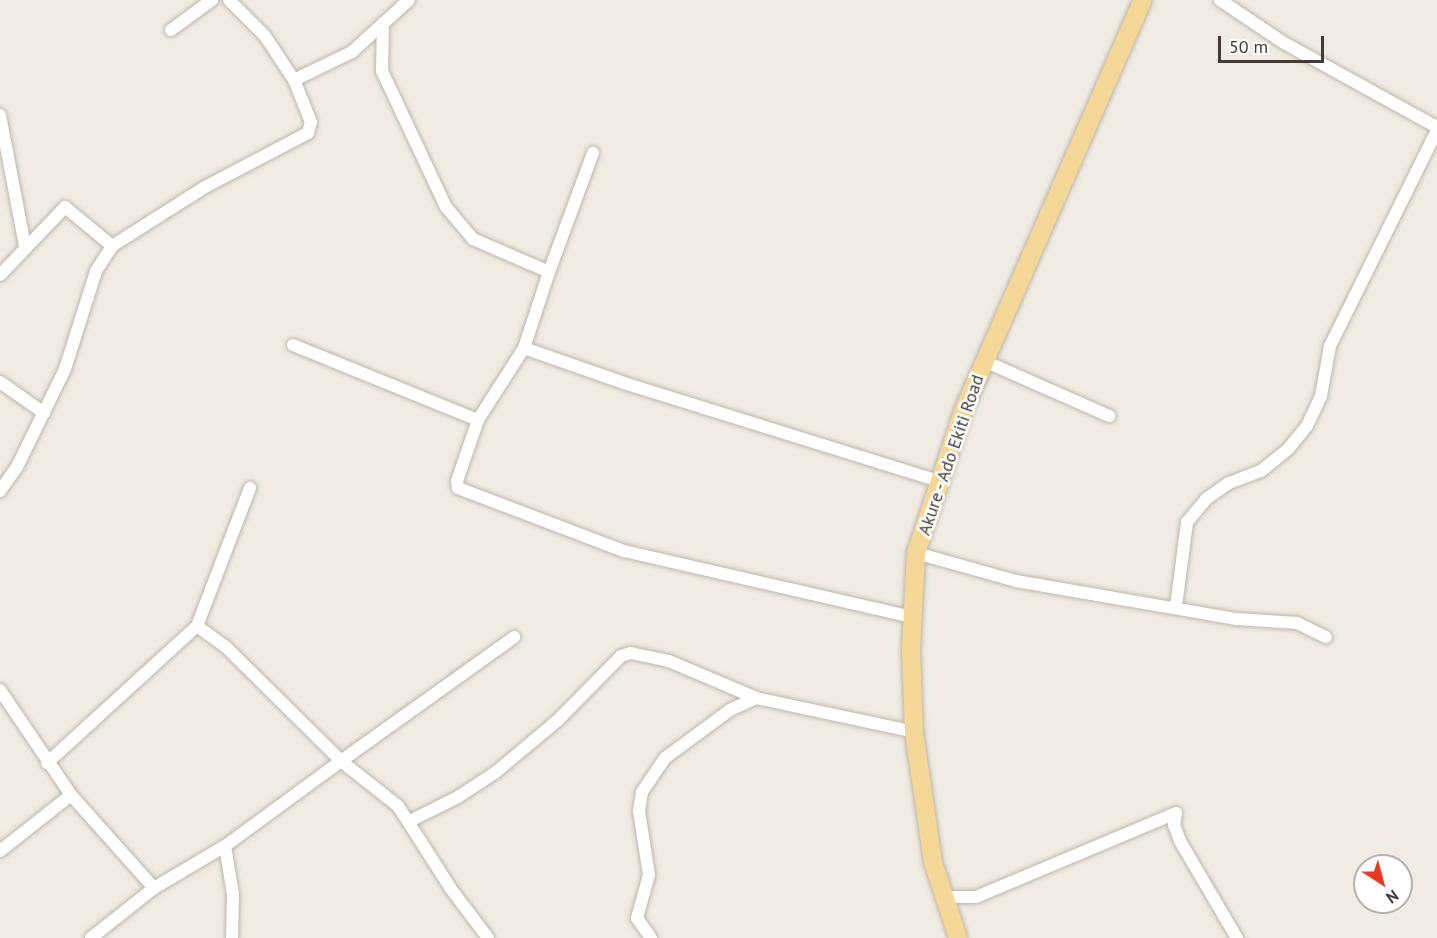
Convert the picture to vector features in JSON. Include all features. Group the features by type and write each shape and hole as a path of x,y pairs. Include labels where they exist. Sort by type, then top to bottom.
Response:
{"main road":[{"name":"Akure - Ado Ekiti Road","path":"958,938 943,897 925,820 914,732 912,617 916,553 938,481 984,361 1143,0"}],"street":[{"path":"171,30 212,0"},
{"path":"0,491 17,467 71,354 96,271 112,246 205,188 308,133 311,122 294,80 265,36 229,0"},
{"path":"294,80 352,52 409,0"},
{"path":"1176,606 1187,522 1206,499 1229,483 1261,471 1289,448 1307,426 1321,396 1335,337 1400,213 1437,129 1303,55 1220,0"},
{"path":"383,23 382,71 425,167 459,227 492,249 549,272"},
{"path":"0,115 25,246"},
{"path":"593,153 524,348 478,420 457,481 463,493 658,560 912,617"},
{"path":"0,275 64,207 112,246"},
{"path":"293,345 478,420"},
{"path":"524,348 633,387 938,481"},
{"path":"984,361 1109,416"},
{"path":"0,382 44,413"},
{"path":"47,763 197,626 250,488"},
{"path":"916,553 1016,581 1176,606 1237,619 1297,623 1326,637"},
{"path":"197,626 226,648 341,761 382,790 410,821 450,889 488,938"},
{"path":"90,938 154,888 225,846 514,637"},
{"path":"410,821 458,797 496,772 557,721 621,656 631,653 669,661 756,698 914,732"},
{"path":"0,690 47,763 71,795 154,888"},
{"path":"651,938 637,918 649,875 639,811 642,792 665,758 730,711 756,698"},
{"path":"0,850 71,795"},
{"path":"943,897 976,897 1176,813 1174,825 1180,842 1237,938"},
{"path":"225,846 233,895 232,938"}]}
